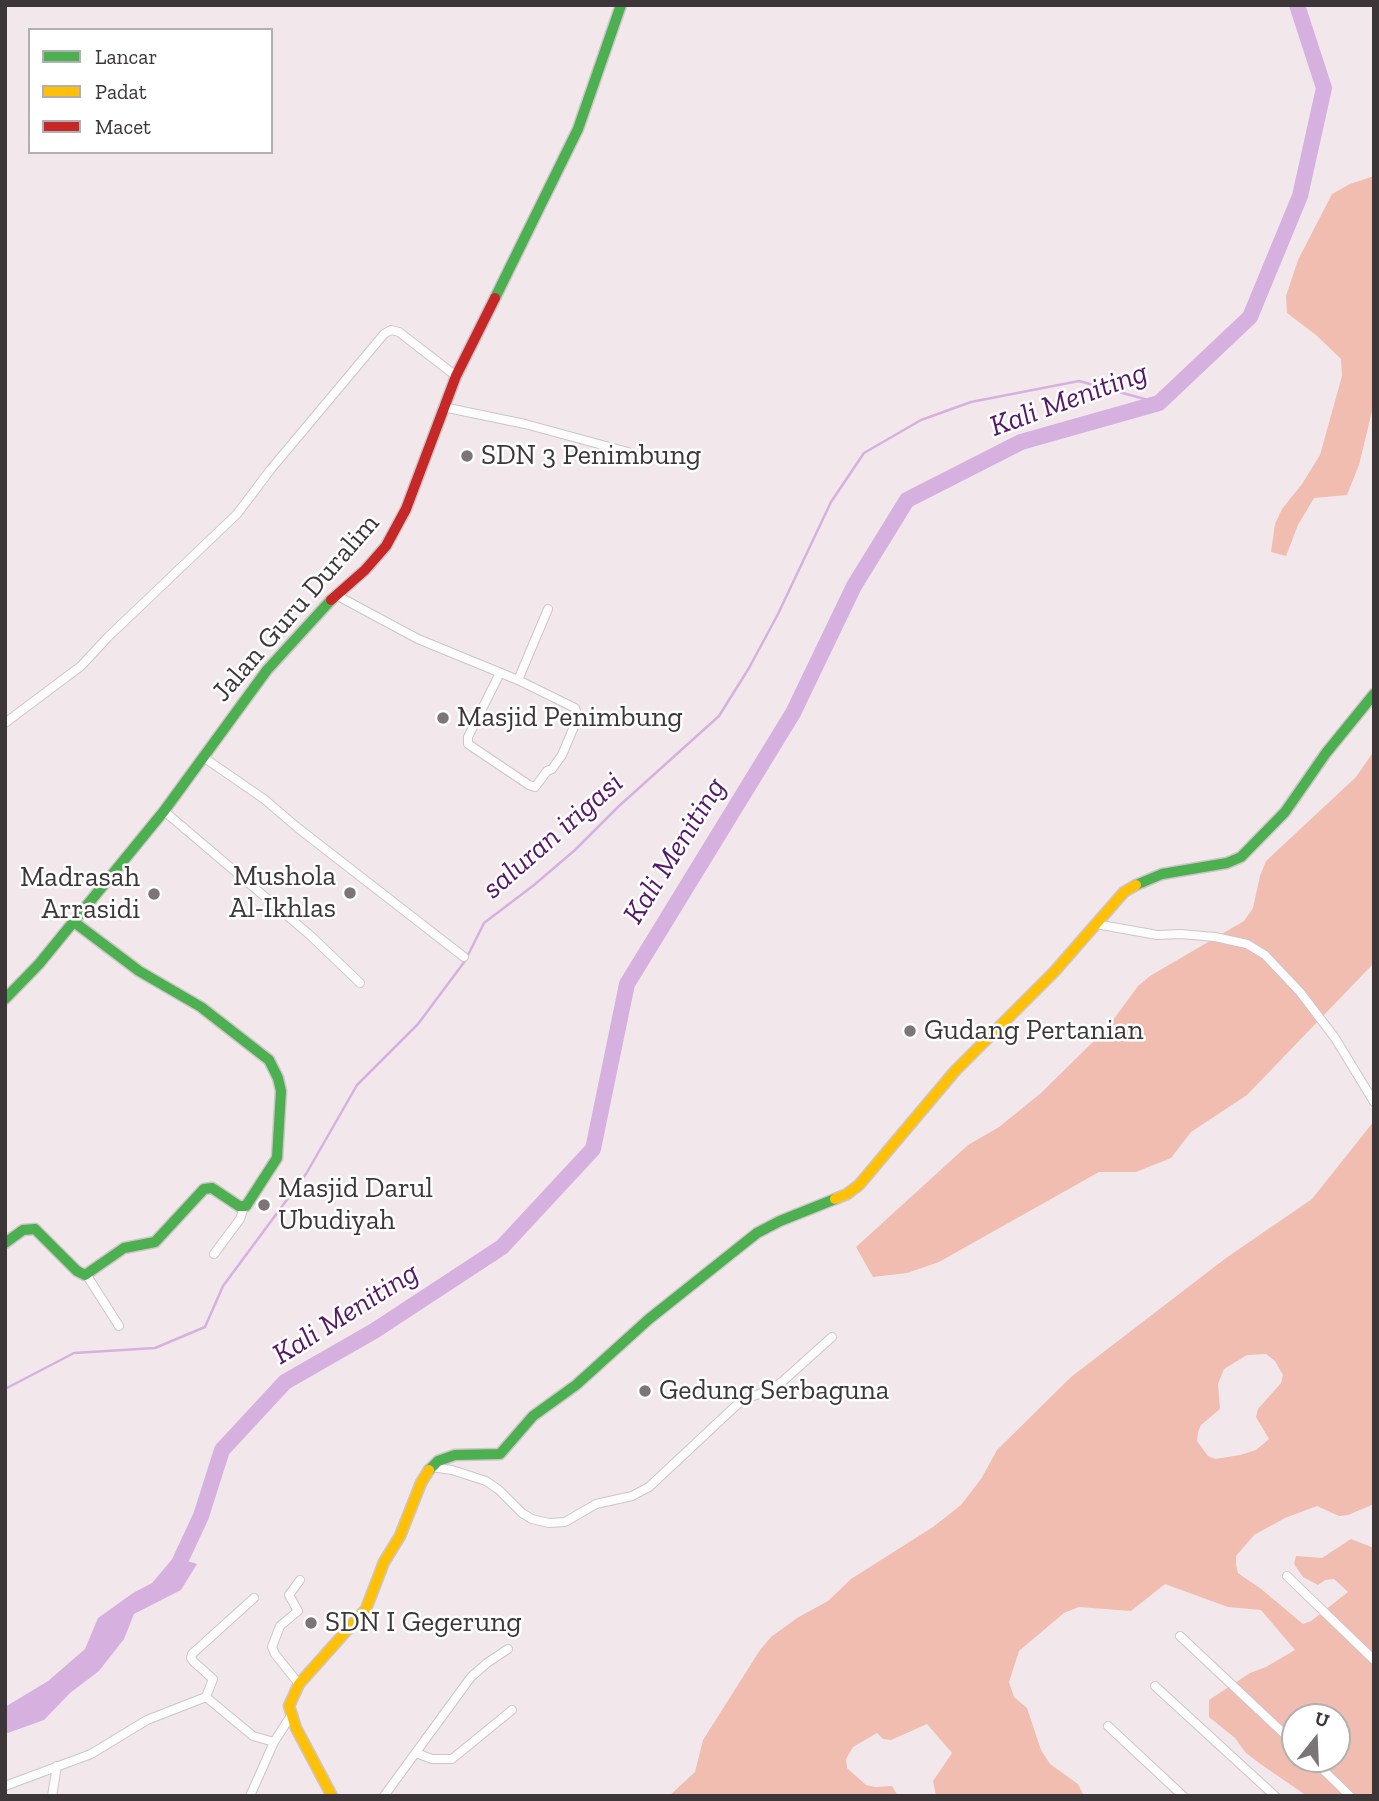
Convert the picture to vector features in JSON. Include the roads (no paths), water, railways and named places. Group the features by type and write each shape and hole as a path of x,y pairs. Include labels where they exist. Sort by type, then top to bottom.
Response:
{"street":[{"name":"Jalan Guru Duralim","path":"5,999 39,964 164,811 267,670 336,595 376,558 394,532 411,496 456,376 578,129 621,5"},
{"path":"5,723 74,672 237,514 385,332 399,332 456,376"},
{"path":"443,407 537,427 628,452"},
{"path":"336,595 399,630 518,680 574,707 578,714 558,762 535,786 529,785 467,744 467,738 500,673"},
{"path":"518,680 548,609"},
{"path":"332,1796 299,1734 289,1706 299,1684 366,1609 384,1563 400,1536 421,1483 431,1467 438,1461 455,1455 500,1454 533,1416 576,1385 649,1319 757,1233 847,1194 859,1185 955,1071 1054,972 1124,892 1146,879 1162,874 1227,863 1241,857 1285,812 1326,753 1374,694"},
{"path":"204,757 264,799 464,957"},
{"path":"164,811 311,936 360,983"},
{"path":"74,922 128,964 207,1012 259,1050 273,1065 281,1091 277,1158 244,1207 240,1219 214,1254"},
{"path":"1096,924 1157,935 1214,937 1247,944 1265,955 1300,992 1335,1038 1374,1102"},
{"path":"5,1243 23,1230 35,1229 82,1275 124,1248 159,1240 204,1189 212,1188 244,1207"},
{"path":"86,1274 119,1326"},
{"path":"431,1467 452,1470 486,1482 532,1519 549,1523 565,1522 596,1504 632,1496 649,1487 743,1400 770,1390 783,1381 832,1337"},
{"path":"1287,1576 1374,1660"},
{"path":"299,1684 272,1647 280,1626 298,1611 289,1595 300,1580"},
{"path":"5,1786 91,1754 147,1720 206,1698 213,1679 194,1662 192,1654 254,1598"},
{"path":"1180,1636 1281,1731"},
{"path":"384,1796 471,1677 487,1662 508,1649"},
{"path":"1155,1686 1275,1796"},
{"path":"206,1698 253,1736 274,1742"},
{"path":"416,1753 432,1759 452,1759 512,1710"},
{"path":"250,1796 274,1742 292,1714"},
{"path":"1108,1726 1183,1796"},
{"path":"52,1796 57,1766"},
{"path":"1326,1773 1350,1796"}],"waterway":[{"name":"Kali Meniting","path":"171,1576 201,1516 222,1450 285,1382 374,1331 502,1247 593,1149 627,984 793,713 854,586 907,500 1021,442 1159,403 1250,317 1300,196 1324,88 1297,5"},
{"name":"saluran irigasi","path":"5,1389 74,1353 155,1348 205,1327 223,1286 306,1174 357,1085 418,1024 465,961 484,923 575,850 619,806 719,716 778,614 831,502 864,453 921,420 971,402 1079,381 1159,403"}],"place":[{"name":"SDN 3 Penimbung","path":"467,456"},
{"name":"Masjid Penimbung","path":"443,718"},
{"name":"Mushola Al-Ikhlas","path":"350,893"},
{"name":"Madrasah Arrasidi","path":"154,894"},
{"name":"Gudang Pertanian","path":"910,1031"},
{"name":"Masjid Darul Ubudiyah","path":"264,1205"},
{"name":"Gedung Serbaguna","path":"645,1391"},
{"name":"SDN I Gegerung","path":"311,1623"}]}
